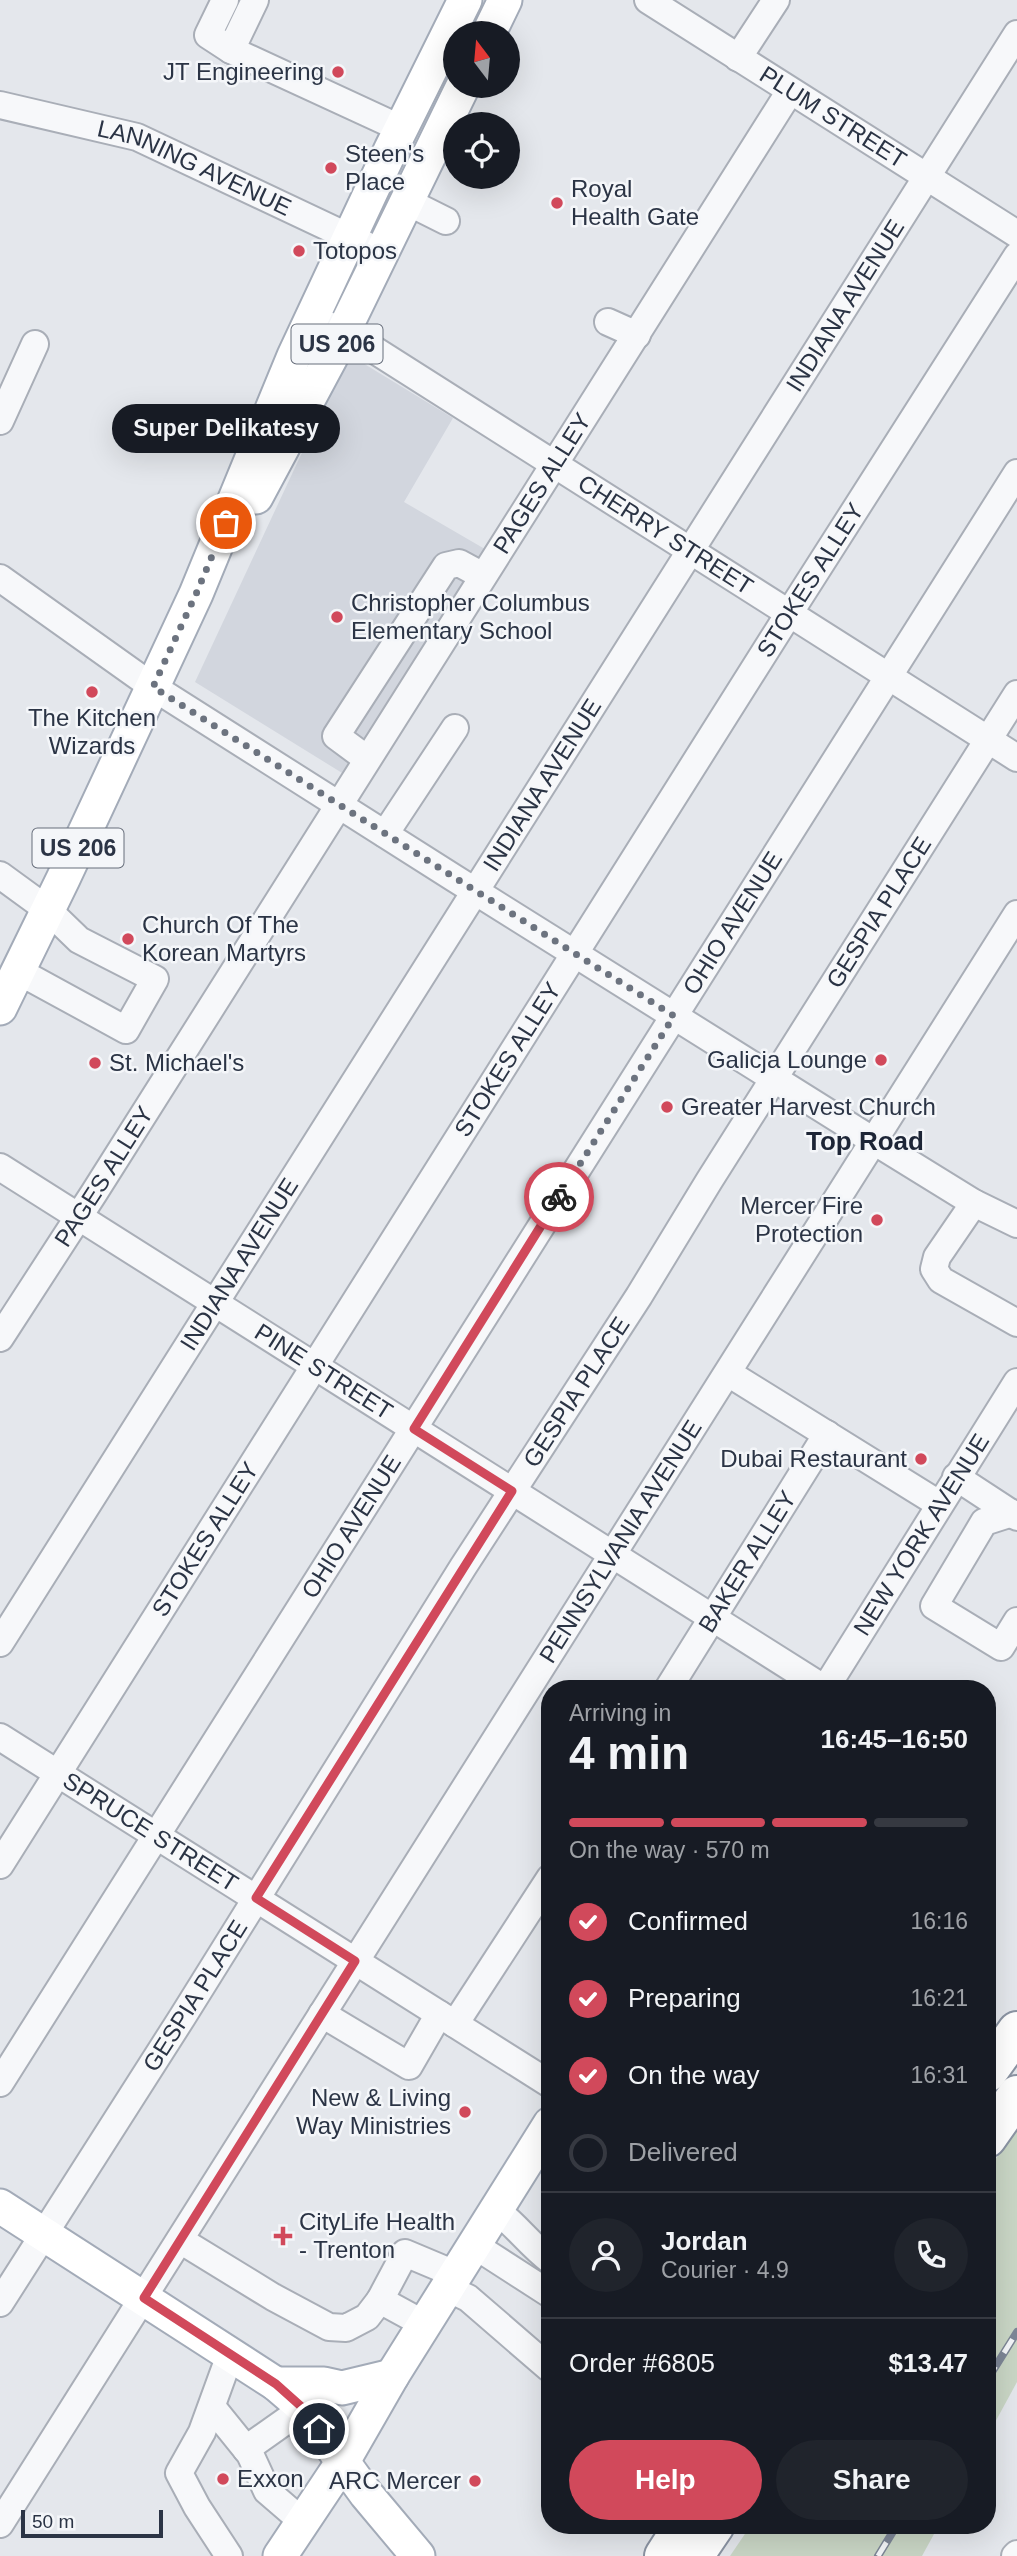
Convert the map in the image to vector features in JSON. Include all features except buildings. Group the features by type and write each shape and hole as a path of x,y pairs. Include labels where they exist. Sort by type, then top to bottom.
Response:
{"highway":[{"path":"996,2060 1017,2031"},
{"path":"996,2125 1017,2095"},
{"path":"664,2556 678,2534"},
{"path":"694,2556 709,2534"}],"main road":[{"path":"196,594 311,320 465,0"},
{"path":"495,21 505,0"},
{"name":"US 206","path":"0,1008 196,594 234,539 343,330 457,98"},
{"path":"280,2556 342,2463 392,2376 541,2138"},
{"path":"0,2206 276,2384 304,2409 342,2463 418,2556"},
{"path":"276,2384 324,2384 342,2388 392,2376"}],"street":[{"path":"225,0 208,35 231,50 402,129"},
{"path":"231,50 255,0"},
{"name":"PLUM STREET","path":"648,0 1017,234"},
{"path":"738,58 776,0"},
{"name":"INDIANA AVENUE","path":"0,1643 1017,34"},
{"name":"PAGES ALLEY","path":"0,1338 790,91"},
{"name":"LANNING AVENUE","path":"0,105 137,137 381,251"},
{"path":"406,201 446,221"},
{"name":"STOKES ALLEY","path":"0,1865 1017,256"},
{"name":"CHERRY STREET","path":"311,320 343,330 1017,758"},
{"path":"608,322 637,335"},
{"path":"0,421 35,344"},
{"name":"OHIO AVENUE","path":"0,2083 1017,473"},
{"path":"367,759 336,736 446,566 459,563 483,576"},
{"path":"0,578 153,687 474,891 974,1203 1017,1224"},
{"name":"GESPIA PLACE","path":"0,2303 512,1491 639,1296 1017,694"},
{"path":"386,834 455,728"},
{"path":"0,875 48,910 79,940 155,979 126,1030 18,971"},
{"name":"PENNSYLVANIA AVENUE","path":"0,2524 1017,914"},
{"name":"PINE STREET","path":"0,1167 811,1680"},
{"path":"974,1203 937,1257 934,1269 941,1280 1017,1323"},
{"path":"729,1373 939,1504"},
{"name":"NEW YORK AVENUE","path":"831,1680 956,1477 1008,1415 1017,1382"},
{"name":"BAKER ALLEY","path":"674,1680 827,1434"},
{"path":"956,1477 1014,1515"},
{"path":"1014,1515 984,1522 934,1606 1001,1647 1017,1621"},
{"name":"SPRUCE STREET","path":"0,1737 541,2078"},
{"path":"322,2014 409,2066 447,2019 541,1890"},
{"path":"496,2210 517,2226 541,2253"},
{"path":"180,2240 273,2297 329,2327 346,2328 367,2318 380,2300 405,2253 451,2281 541,2361"},
{"path":"474,2245 541,2288"},
{"path":"380,2300 424,2324"},
{"path":"229,2556 197,2507 179,2473 202,2432 230,2355"},
{"path":"212,2407 246,2449 267,2491 303,2522"},
{"path":"246,2449 304,2409"}],"shaded area":[{"name":"Christopher Columbus Elementary School","path":"348,354 453,418 404,502 490,552 347,776 195,682"}],"green space":[{"path":"1017,2127 1017,2382 996,2420 996,2158"},
{"path":"745,2534 934,2534 922,2556 730,2556"}],"railway":[{"path":"996,2366 1017,2332"},
{"path":"878,2556 891,2534"}],"way so far":[{"path":"226,523 153,687 674,1016 559,1197"}],"place":[{"name":"JT Engineering","path":"338,72"},
{"name":"Steen's Place","path":"331,168"},
{"name":"Royal Health Gate","path":"557,203"},
{"name":"Totopos","path":"299,251"},
{"name":"Super Delikatesy","path":"226,523"},
{"name":"Christopher Columbus Elementary School","path":"337,617"},
{"name":"The Kitchen Wizards","path":"92,692"},
{"name":"Church Of The Korean Martyrs","path":"128,939"},
{"name":"Galicja Lounge","path":"881,1060"},
{"name":"St. Michael's","path":"95,1063"},
{"name":"Greater Harvest Church","path":"667,1107"},
{"name":"Mercer Fire Protection","path":"877,1220"},
{"name":"Dubai Restaurant","path":"921,1459"},
{"name":"New & Living Way Ministries","path":"465,2112"},
{"name":"CityLife Health - Trenton","path":"283,2236"},
{"name":"Exxon","path":"223,2479"},
{"name":"ARC Mercer","path":"475,2481"}],"district":[{"name":"Top Road","path":"865,1141"}],"route":[{"path":"319,2429 304,2409 276,2384 144,2298 355,1961 256,1898 512,1491 414,1429 559,1197"}]}
